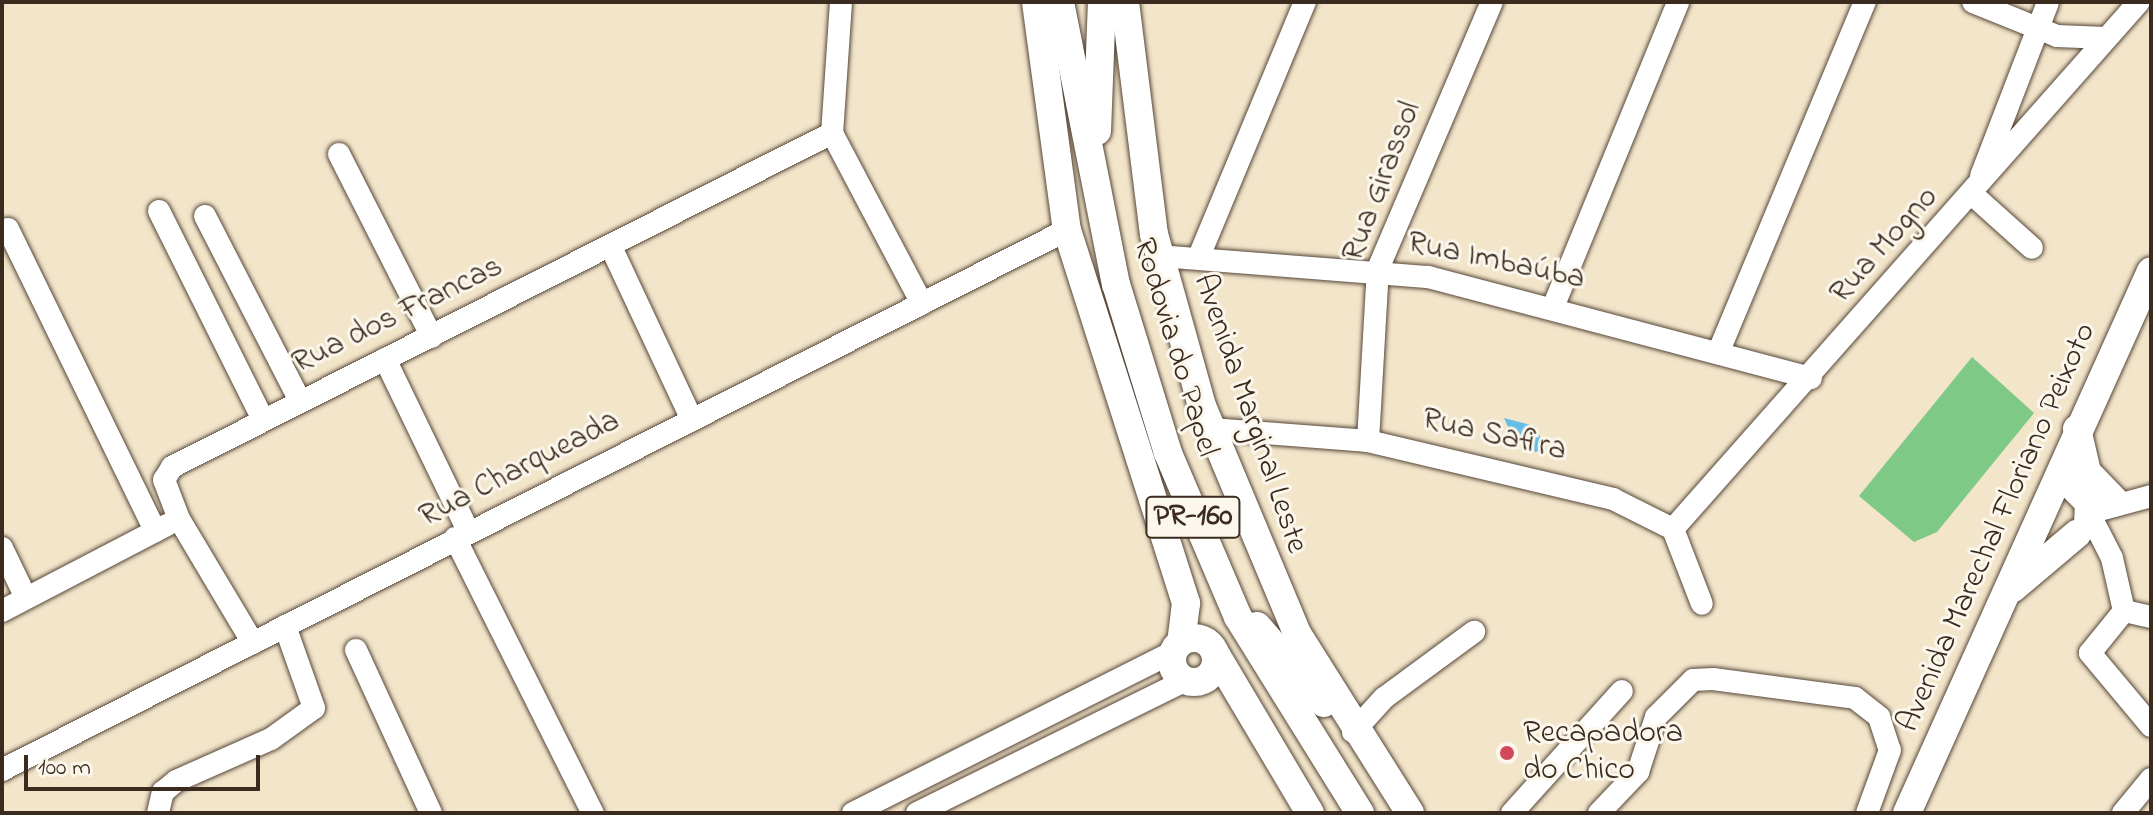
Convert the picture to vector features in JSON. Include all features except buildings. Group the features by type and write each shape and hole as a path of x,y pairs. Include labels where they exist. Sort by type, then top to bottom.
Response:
{"main road":[{"path":"1036,2 1067,230 1186,603 1172,666 1264,736"},
{"name":"Rodovia do Papel","path":"1060,2 1096,192 1135,360 1223,584 1274,682 1360,813"},
{"name":"Rodovia do Papel","path":"1096,192 1102,2"},
{"name":"Avenida Marginal Leste","path":"1125,2 1136,131 1159,256 1212,429 1270,581 1353,732 1410,813"},
{"name":"Avenida Marechal Floriano Peixoto","path":"1907,813 2030,544 2077,429 2151,271"},
{"path":"2077,429 2087,472 2116,502"},
{"path":"2006,593 2083,524"},
{"path":"1223,584 1353,732"},
{"path":"1177,647 1201,639 1215,653 1310,813"},
{"path":"1193,680 1215,667 1215,653"}],"street":[{"path":"841,2 832,133 922,304"},
{"path":"1200,254 1305,2"},
{"name":"Rua Girassol","path":"1368,441 1378,269 1492,2"},
{"path":"1554,305 1678,2"},
{"path":"1718,353 1865,2"},
{"path":"1973,2 2071,40 2106,38"},
{"path":"2032,248 1973,195 2040,30 2048,2"},
{"name":"Rua Mogno","path":"1673,529 1973,195 2139,2"},
{"name":"Rua dos Francas","path":"253,643 179,519 164,480 172,467 299,399 432,337 832,133"},
{"path":"339,154 432,337"},
{"path":"159,211 262,418"},
{"path":"205,216 299,399"},
{"path":"8,229 155,531"},
{"name":"Rua Charqueada","path":"2,770 462,534 1067,230"},
{"path":"611,247 692,420"},
{"name":"Rua Imbaúba","path":"1159,256 1200,254 1378,269 1554,305 1811,378"},
{"path":"385,359 462,534 593,813"},
{"name":"Rua Safira","path":"1212,429 1368,441 1556,482 1635,507 1673,529"},
{"path":"2059,477 2083,524 2112,558 2124,611"},
{"path":"2030,544 2083,524 2116,502 2151,496"},
{"path":"2,611 179,519"},
{"path":"1673,529 1702,604"},
{"path":"2,548 26,598"},
{"path":"2124,611 2151,617"},
{"path":"2124,611 2090,653 2151,726"},
{"path":"158,813 163,792 176,781 271,739 314,708 285,626"},
{"path":"1353,732 1392,691 1474,632"},
{"path":"853,813 1177,647"},
{"path":"356,650 431,813"},
{"path":"1599,813 1638,772 1656,717 1693,680 1713,679 1822,690 1855,698 1879,717 1890,750 1867,813"},
{"path":"917,813 1193,680"},
{"path":"1512,813 1622,691"},
{"path":"2123,813 2151,779"}],"green space":[{"path":"1972,357 2034,413 1937,532 1914,542 1859,496"}],"water":[{"path":"1504,418 1535,426 1546,449 1535,452 1529,438 1514,440"}],"place":[{"name":"Recapadora do Chico","path":"1507,753"}]}
